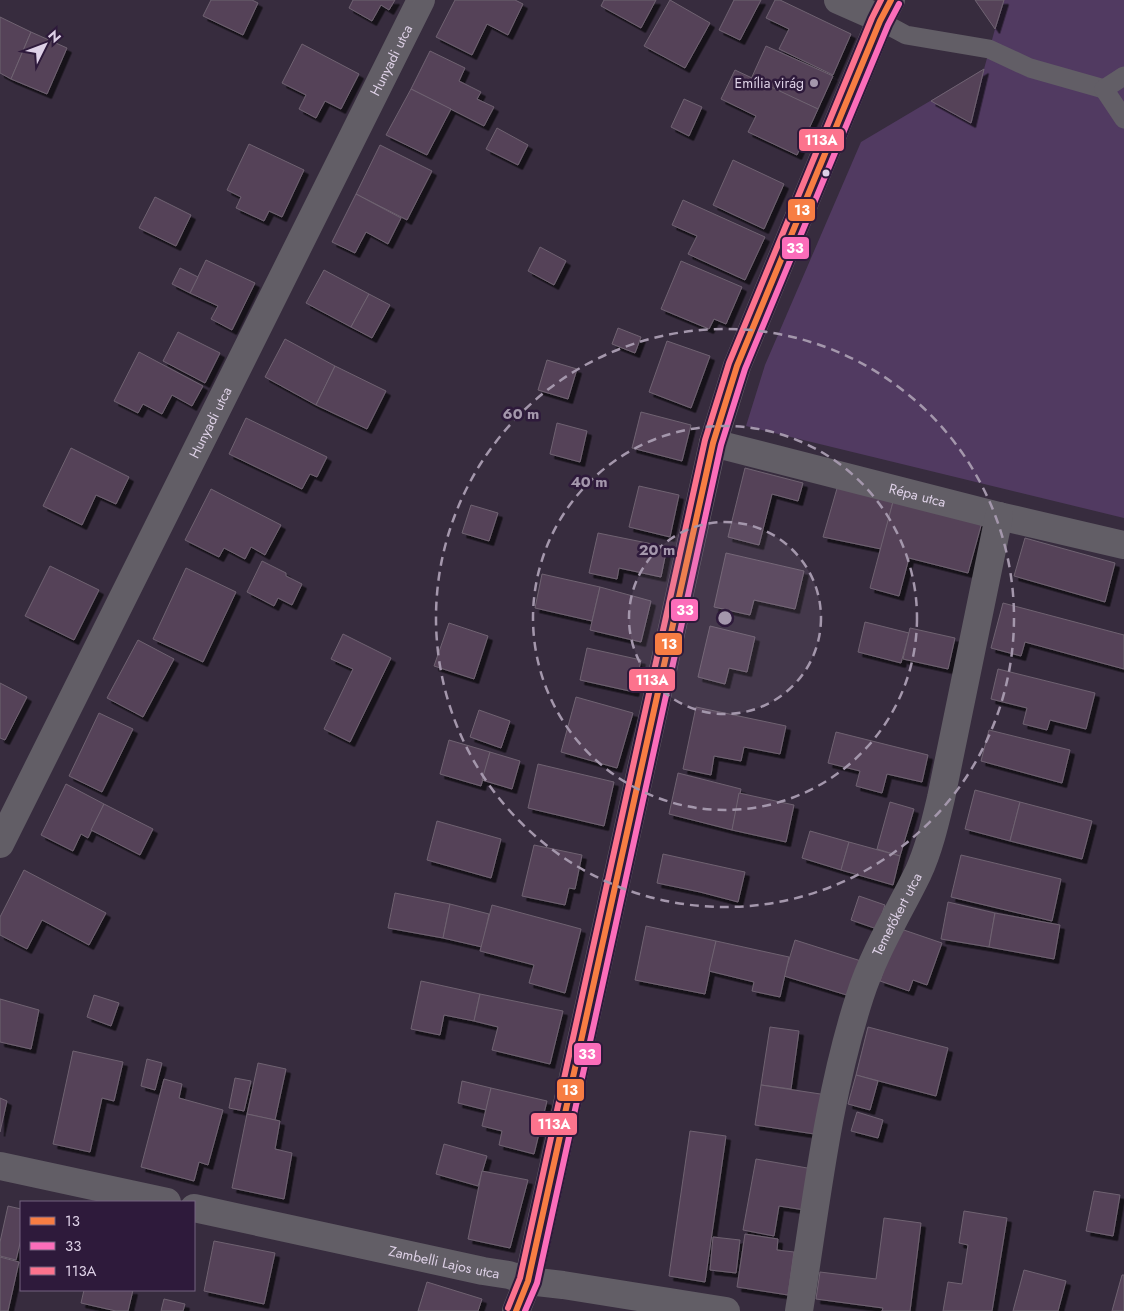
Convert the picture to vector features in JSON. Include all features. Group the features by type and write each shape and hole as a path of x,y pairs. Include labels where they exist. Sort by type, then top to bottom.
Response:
{"street":[{"name":"Hunyadi utca","path":"0,844 421,0"},
{"path":"838,0 872,15 886,11"},
{"path":"516,1311 528,1281 713,443 737,366 886,11"},
{"name":"Répa utca","path":"713,443 999,516 1124,545"},
{"name":"Temetőkert utca","path":"799,1311 833,1099 859,997 872,961 918,872 931,837 941,798 999,516"},
{"path":"0,1166 162,1201"},
{"name":"Zambelli Lajos utca","path":"195,1208 509,1275 528,1281 726,1311"}],"lane":[{"path":"886,11 906,34 990,49 1030,68 1104,88 1124,119"},
{"path":"1104,88 1124,76"}],"shaded area":[{"path":"975,0 1124,0 1124,518 746,426 765,365 861,142 984,69 995,29"}],"building":[{"path":"211,0 252,0 258,3 243,35 203,16"},
{"path":"353,0 395,0 389,10 381,5 372,21 349,8"},
{"path":"455,0 515,0 523,4 508,35 487,24 472,55 436,37"},
{"path":"604,0 656,0 641,28 601,6"},
{"path":"670,0 710,23 685,68 644,46"},
{"path":"734,0 761,0 740,40 719,30"},
{"path":"775,0 780,0 851,34 833,75 779,49 789,29 766,18"},
{"path":"975,0 1004,0 995,29"},
{"path":"0,17 31,32 11,79 0,73"},
{"path":"31,32 67,48 47,94 11,79"},
{"path":"302,44 359,74 341,109 325,101 316,118 299,109 306,95 282,83"},
{"path":"766,46 833,76 818,109 751,79"},
{"path":"430,51 465,68 459,81 481,92 477,99 494,107 484,126 411,89"},
{"path":"984,69 971,123 931,101"},
{"path":"735,70 818,109 797,155 748,132 756,116 721,99"},
{"path":"411,89 451,109 427,155 386,135"},
{"path":"684,99 702,107 689,136 671,127"},
{"path":"497,128 528,145 518,165 486,149"},
{"path":"249,144 304,170 282,217 269,211 264,221 236,208 241,197 227,190"},
{"path":"380,145 432,171 407,220 356,194"},
{"path":"733,160 784,184 764,229 713,205"},
{"path":"356,194 401,218 388,244 366,232 355,253 332,242"},
{"path":"155,197 191,215 176,246 139,228"},
{"path":"683,200 765,237 745,280 688,254 697,236 672,225"},
{"path":"540,247 566,261 554,285 528,271"},
{"path":"206,260 255,283 232,330 211,319 218,306 190,293"},
{"path":"681,261 742,287 726,324 714,319 709,329 661,309"},
{"path":"180,268 198,277 190,293 172,284"},
{"path":"324,270 369,294 351,327 306,303"},
{"path":"369,294 390,305 372,338 351,327"},
{"path":"618,328 641,337 635,353 612,344"},
{"path":"178,332 220,353 205,383 163,361"},
{"path":"285,339 335,366 316,405 265,377"},
{"path":"667,341 710,356 691,408 649,392"},
{"path":"139,352 203,386 192,406 172,395 162,414 143,404 138,413 114,401"},
{"path":"547,360 577,369 568,399 538,390"},
{"path":"335,366 386,391 367,429 316,405"},
{"path":"641,412 691,425 682,461 632,448"},
{"path":"246,418 327,457 317,477 310,474 302,489 229,454"},
{"path":"557,423 587,431 580,462 550,454"},
{"path":"71,448 129,477 116,504 96,495 82,525 43,506"},
{"path":"745,468 803,483 798,501 772,494 759,545 728,537"},
{"path":"838,485 894,498 881,549 823,537"},
{"path":"639,486 679,495 670,537 629,527"},
{"path":"211,489 281,525 265,555 251,547 245,559 224,548 219,557 185,540"},
{"path":"894,498 982,522 968,573 909,558 899,596 870,588"},
{"path":"471,505 498,513 489,541 462,533"},
{"path":"598,533 667,547 661,577 619,568 617,579 589,573"},
{"path":"1025,538 1115,563 1105,602 1014,576"},
{"path":"726,553 804,571 795,609 754,600 750,615 714,607"},
{"path":"262,561 286,573 286,576 302,584 292,605 278,598 274,606 247,592"},
{"path":"50,566 99,590 74,640 25,616"},
{"path":"186,568 236,592 203,662 153,639"},
{"path":"542,574 600,587 592,621 535,608"},
{"path":"600,587 651,601 641,642 590,630"},
{"path":"1003,603 1124,635 1124,669 1025,642 1021,656 991,648"},
{"path":"865,622 909,633 901,663 858,652"},
{"path":"449,623 488,636 474,679 434,666"},
{"path":"710,626 755,637 747,672 729,668 725,684 698,677"},
{"path":"910,628 955,638 948,669 903,659"},
{"path":"343,634 391,658 350,742 324,729 353,669 331,659"},
{"path":"138,640 174,659 143,717 107,698"},
{"path":"587,648 641,660 634,692 580,680"},
{"path":"998,669 1095,693 1086,729 1050,720 1047,730 1023,724 1027,708 991,699"},
{"path":"0,683 27,697 5,740 0,738"},
{"path":"576,697 633,713 617,768 561,752"},
{"path":"696,707 786,726 780,754 744,747 741,761 714,756 711,775 683,769"},
{"path":"479,710 510,721 501,748 470,737"},
{"path":"99,713 133,729 102,792 69,776"},
{"path":"989,730 1070,750 1062,783 981,761"},
{"path":"836,732 928,755 922,782 887,774 882,793 856,786 860,771 828,763"},
{"path":"449,740 490,752 481,786 440,774"},
{"path":"490,752 520,761 512,789 482,780"},
{"path":"538,764 614,782 604,826 528,808"},
{"path":"678,773 741,789 732,830 669,814"},
{"path":"66,784 104,804 88,838 81,834 73,851 41,835"},
{"path":"975,790 1020,802 1010,841 965,829"},
{"path":"739,793 794,805 786,842 732,830"},
{"path":"890,802 914,809 900,856 877,849"},
{"path":"1020,802 1092,821 1082,859 1010,841"},
{"path":"104,804 153,829 140,855 91,830"},
{"path":"437,821 501,839 491,878 427,860"},
{"path":"810,831 849,842 841,870 802,858"},
{"path":"849,842 900,856 893,885 841,870"},
{"path":"534,845 582,855 575,889 569,888 565,905 522,896"},
{"path":"663,854 745,872 738,902 657,883"},
{"path":"961,855 1061,879 1052,921 951,897"},
{"path":"24,870 106,913 89,945 42,920 27,949 0,935 0,917"},
{"path":"395,893 450,904 443,938 388,928"},
{"path":"859,896 885,905 877,929 851,920"},
{"path":"948,902 995,913 989,947 941,939"},
{"path":"450,904 489,914 482,947 443,938"},
{"path":"492,905 581,929 565,993 529,983 534,965 480,951"},
{"path":"995,913 1060,925 1054,959 989,947"},
{"path":"646,926 716,941 705,994 635,980"},
{"path":"898,928 942,943 927,985 913,980 909,991 880,981"},
{"path":"795,940 861,961 850,996 784,976"},
{"path":"716,941 789,957 780,997 752,991 754,982 709,971"},
{"path":"421,981 480,994 474,1021 444,1015 440,1035 411,1029"},
{"path":"480,994 563,1011 550,1064 492,1050 498,1027 474,1021"},
{"path":"94,995 119,1003 111,1026 87,1017"},
{"path":"0,999 39,1010 31,1049 0,1042"},
{"path":"770,1027 799,1031 791,1089 761,1085"},
{"path":"868,1027 948,1048 936,1096 856,1075"},
{"path":"73,1051 123,1062 114,1101 102,1098 90,1152 53,1144"},
{"path":"147,1059 162,1063 155,1090 141,1086"},
{"path":"258,1063 286,1069 275,1120 247,1114"},
{"path":"856,1075 878,1081 870,1110 848,1104"},
{"path":"235,1078 251,1081 244,1111 229,1108"},
{"path":"164,1079 182,1084 179,1098 223,1110 208,1165 199,1162 194,1181 141,1167"},
{"path":"462,1081 491,1088 486,1110 458,1103"},
{"path":"761,1085 827,1095 821,1135 755,1125"},
{"path":"491,1088 547,1101 534,1154 499,1145 502,1131 482,1126"},
{"path":"0,1098 7,1101 0,1132"},
{"path":"857,1112 883,1120 878,1138 851,1131"},
{"path":"247,1114 280,1121 275,1149 292,1153 284,1199 232,1188"},
{"path":"690,1131 726,1136 705,1282 669,1276"},
{"path":"444,1144 487,1156 478,1186 436,1174"},
{"path":"756,1159 813,1169 805,1210 779,1206 774,1236 743,1230"},
{"path":"482,1171 528,1180 510,1248 468,1239"},
{"path":"1094,1191 1120,1195 1113,1236 1086,1231"},
{"path":"8,1206 20,1209 20,1243 16,1260 0,1256 0,1242"},
{"path":"964,1211 1007,1218 992,1311 943,1311 948,1282 962,1284 968,1245 959,1243"},
{"path":"884,1218 921,1223 910,1311 882,1311 883,1308 816,1299 820,1272 876,1279"},
{"path":"745,1234 778,1239 777,1250 794,1252 788,1295 737,1287"},
{"path":"713,1237 740,1240 736,1273 710,1270"},
{"path":"214,1241 275,1253 264,1304 204,1291"},
{"path":"0,1257 19,1262 8,1311 0,1311"},
{"path":"1024,1270 1066,1281 1058,1311 1013,1311"},
{"path":"1122,1275 1124,1275 1124,1311 1112,1311"},
{"path":"427,1282 482,1299 478,1311 418,1311"},
{"path":"84,1291 133,1291 128,1311 116,1311 81,1303"},
{"path":"164,1299 185,1304 183,1311 161,1311"}],"transit line":[{"name":"113A","path":"508,1308 520,1278 705,440 729,363 881,0"},
{"name":"13","path":"516,1311 528,1281 713,443 737,366 880,21 891,0"},
{"name":"33","path":"525,1311 537,1283 721,445 745,369 888,25 899,4"}],"place":[{"name":"Emília virág","path":"814,83"}]}
